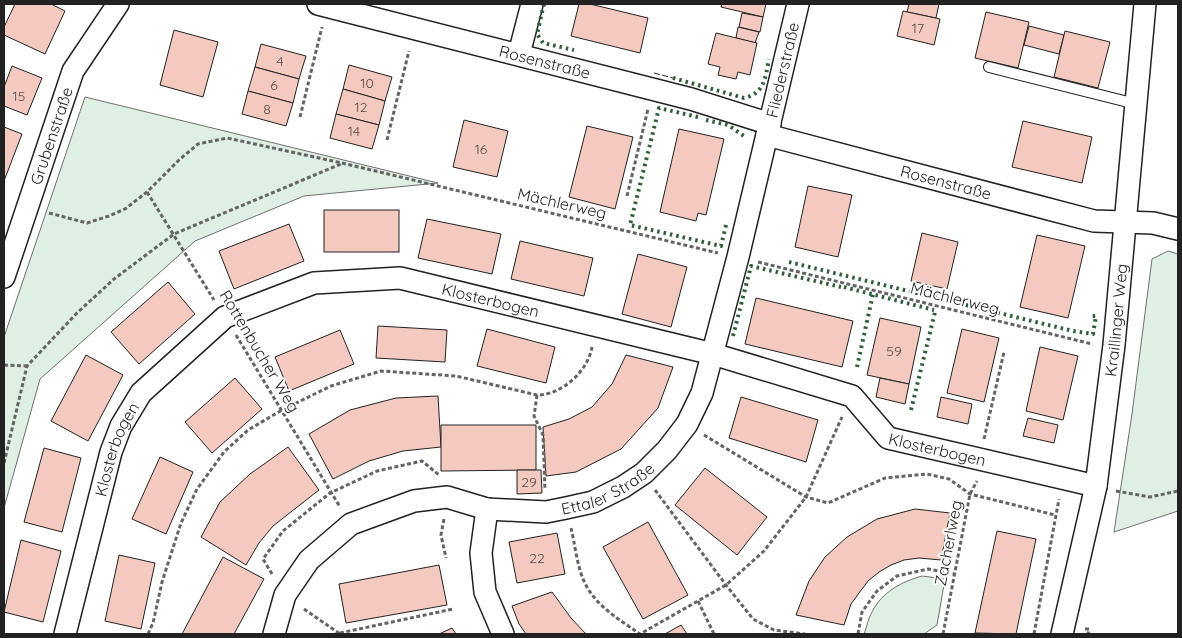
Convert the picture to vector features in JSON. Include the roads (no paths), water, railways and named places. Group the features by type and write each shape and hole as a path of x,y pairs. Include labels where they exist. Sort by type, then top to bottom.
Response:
{"street":[{"name":"Grubenstraße","path":"4,278 74,71 118,4"},
{"path":"519,54 532,4"},
{"name":"Fliederstraße","path":"768,130 798,4"},
{"name":"Kraillinger Weg","path":"1062,634 1096,486 1114,346 1145,4"},
{"name":"Rosenstraße","path":"323,5 691,99 768,130 1094,221 1153,223 1178,229"},
{"name":"Ettaler Straße","path":"274,634 285,596 309,560 351,524 414,501 447,497 487,509 556,510 593,502 623,487 644,473 667,450 687,424 702,392 738,257 768,130"},
{"name":"Klosterbogen","path":"65,634 111,452 121,426 141,393 225,317 314,283 400,278 713,354 852,396 888,438 1096,486"},
{"path":"487,509 481,553 485,592 503,634"}],"lane":[{"path":"989,67 1136,104"}]}
